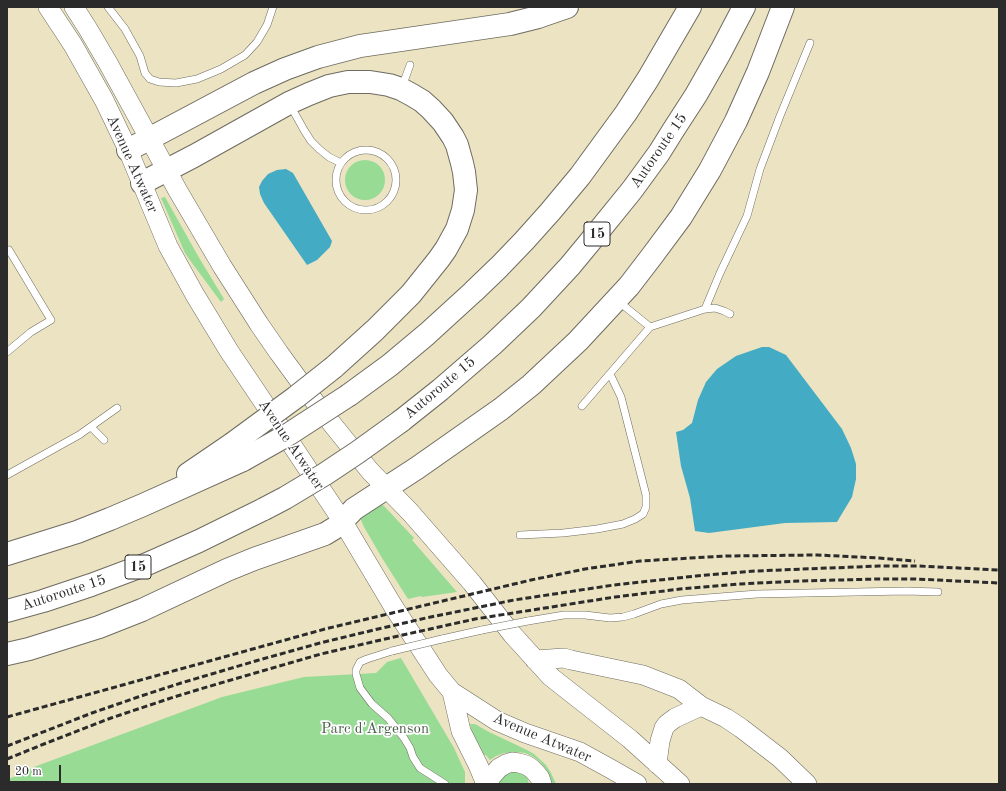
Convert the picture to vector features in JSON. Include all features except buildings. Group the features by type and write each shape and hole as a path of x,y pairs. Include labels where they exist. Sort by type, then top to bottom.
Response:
{"highway":[{"path":"128,150 254,83 284,69 318,57 366,45 510,24 538,17 567,7"},
{"path":"7,554 77,532 143,505 237,452 289,434 349,395 395,360 442,321 499,267 550,212 580,176 626,113 648,79 690,7"},
{"name":"Autoroute 15","path":"7,611 64,594 141,567 264,509 336,467 440,390 492,345 531,308 570,266 636,184 659,153 696,95 744,7"},
{"path":"7,654 29,649 94,628 142,610 227,570 266,554 325,534 338,526 354,509 417,468 502,409 531,385 578,341 629,286 681,217 710,170 736,121 758,72 783,7"},
{"path":"142,183 289,103 324,88 348,82 374,82 389,85 412,95 426,105 443,122 460,153 466,190 463,210 457,229 446,249 422,281 389,317 334,367 296,397 237,452"}],"main road":[{"name":"Avenue Atwater","path":"48,7 82,61 104,100 128,150 168,246 195,295 229,351 342,522 393,606 438,675 452,692 497,721 525,733 580,752 635,784"},
{"name":"Avenue Atwater","path":"74,7 104,56 222,266 275,348 341,436 370,471 410,512 472,583 512,634 551,677 630,740 680,784"},
{"path":"535,660 564,658 643,675 679,688 701,706 726,718 740,728 780,758 807,784"},
{"path":"452,692 461,731 487,784"},
{"path":"657,764 660,741 664,728 667,724 675,718 701,706"},
{"path":"487,784 499,768 512,762 519,762 532,768 540,778 542,784"}],"lane":[{"path":"108,7 125,29 140,56 145,73 150,78 159,82 176,83 196,79 221,69 245,55 257,42 267,25 273,7"},
{"path":"705,309 720,273 748,216 760,169 810,43"},
{"path":"401,89 410,65"},
{"path":"289,103 312,141 328,157 341,163"},
{"path":"364,150 376,152 385,157 392,166 395,177 394,188 389,198 380,206 370,209 358,209 348,204 340,196 336,185 336,174 341,163 354,152 364,150"},
{"path":"7,352 31,332 51,320 9,250"},
{"path":"616,300 650,327"},
{"path":"582,406 650,327 705,309 715,308 730,314"},
{"path":"520,535 563,533 623,524 642,514 646,507 646,495 621,397 610,374"},
{"path":"7,475 92,426 117,408"},
{"path":"92,426 104,440"},
{"path":"445,784 420,768 404,738 388,718 372,704 360,688 356,670 360,662 392,651 442,639 564,614 610,618 623,617 661,604 682,600 757,594 810,592 938,592"}],"green space":[{"path":"365,160 373,162 379,166 383,172 385,180 383,188 379,194 373,198 365,200 357,198 351,194 347,188 345,180 347,172 351,166 357,162"},
{"path":"165,197 224,299 221,302 185,253 161,198"},
{"path":"381,504 414,538 412,540 457,592 408,599 382,558 361,520 361,515"},
{"name":"Parc d'Argenson","path":"401,658 454,748 465,772 465,784 7,784 7,780 34,767 222,697 304,677 376,673 387,662"},
{"path":"470,724 475,724 534,754 546,765 556,784 552,784 545,768 539,761 525,753 504,753 490,760 486,755 484,755 472,732"},
{"path":"513,771 527,777 529,784 498,784 504,775"}],"water":[{"path":"286,169 293,173 332,241 330,247 317,260 307,265 264,203 260,194 259,187 268,174 277,170"},
{"path":"762,347 769,347 786,355 842,429 851,448 856,464 856,479 852,497 837,522 785,523 709,533 695,531 690,498 681,466 676,432 683,430 692,423 698,400 706,382 717,369 736,356"}],"railway":[{"path":"7,717 325,629 531,580 585,569 640,561 726,556 817,555 915,561"},
{"path":"7,746 138,697 259,660 378,629 514,600 614,585 755,571 879,566 918,566 999,570"},
{"path":"7,759 111,718 217,684 321,654 475,619 615,597 739,584 879,579 916,579 999,583"}]}
